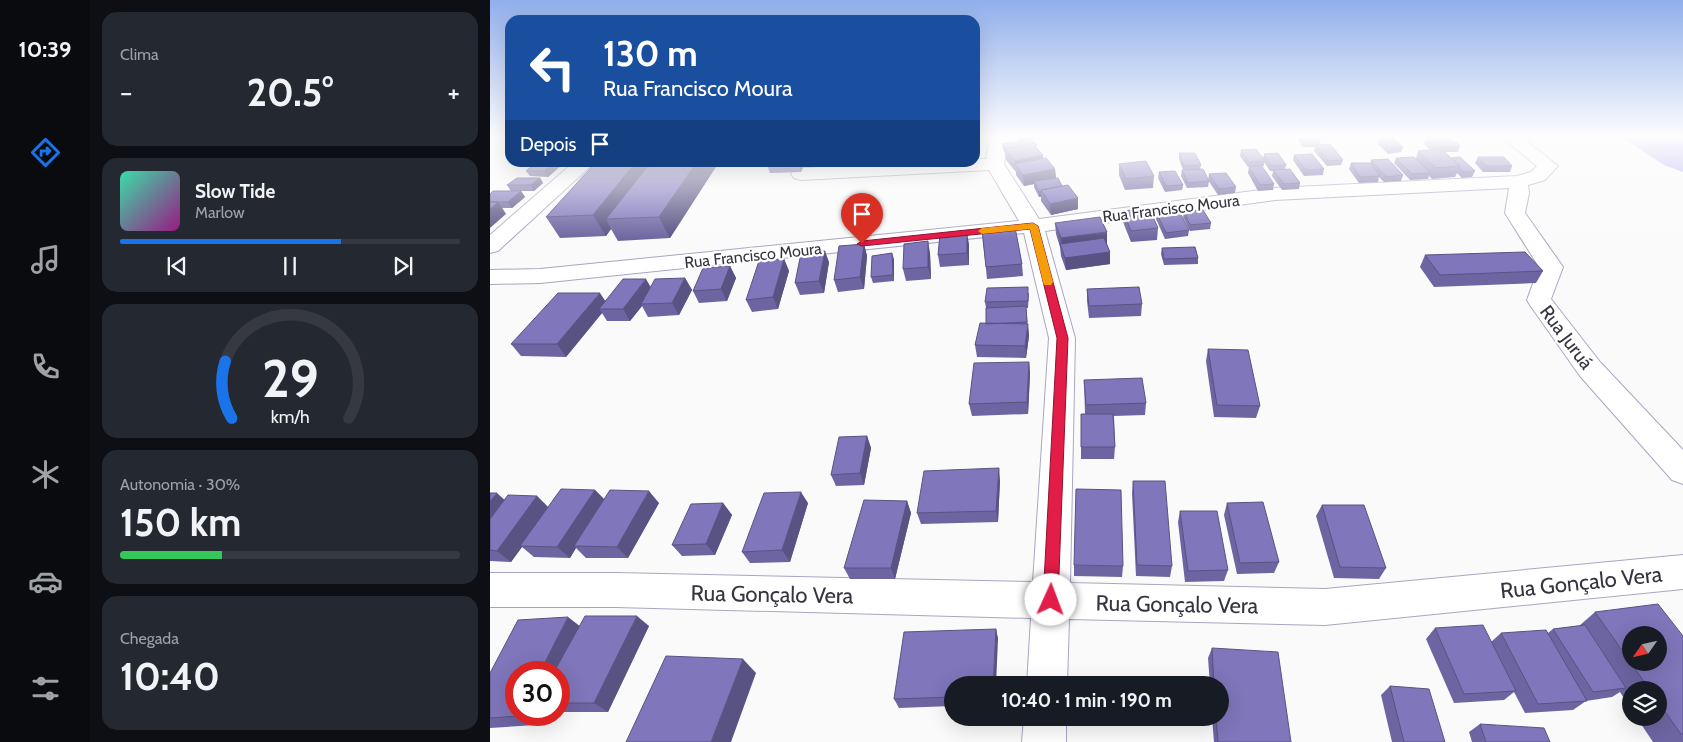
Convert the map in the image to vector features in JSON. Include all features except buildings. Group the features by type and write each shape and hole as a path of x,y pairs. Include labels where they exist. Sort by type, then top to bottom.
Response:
{"street":[{"path":"490,246 576,171"},
{"path":"801,174 866,171"},
{"path":"999,171 1033,226 1062,338 1047,676"},
{"name":"Rua Francisco Moura","path":"490,277 540,276 1033,226 1275,194 1518,182 1538,176 1543,171"},
{"name":"Rua Juruá","path":"1518,182 1519,193 1515,213 1551,267 1539,300 1590,369 1683,471"},
{"name":"Rua Gonçalo Vera","path":"490,590 616,590 1325,607 1683,572"},
{"path":"1044,742 1045,726"}],"slow traffic":[{"path":"982,231 1033,226 1048,282"}],"route":[{"path":"862,244 1033,226 1062,338 1051,600"}]}
